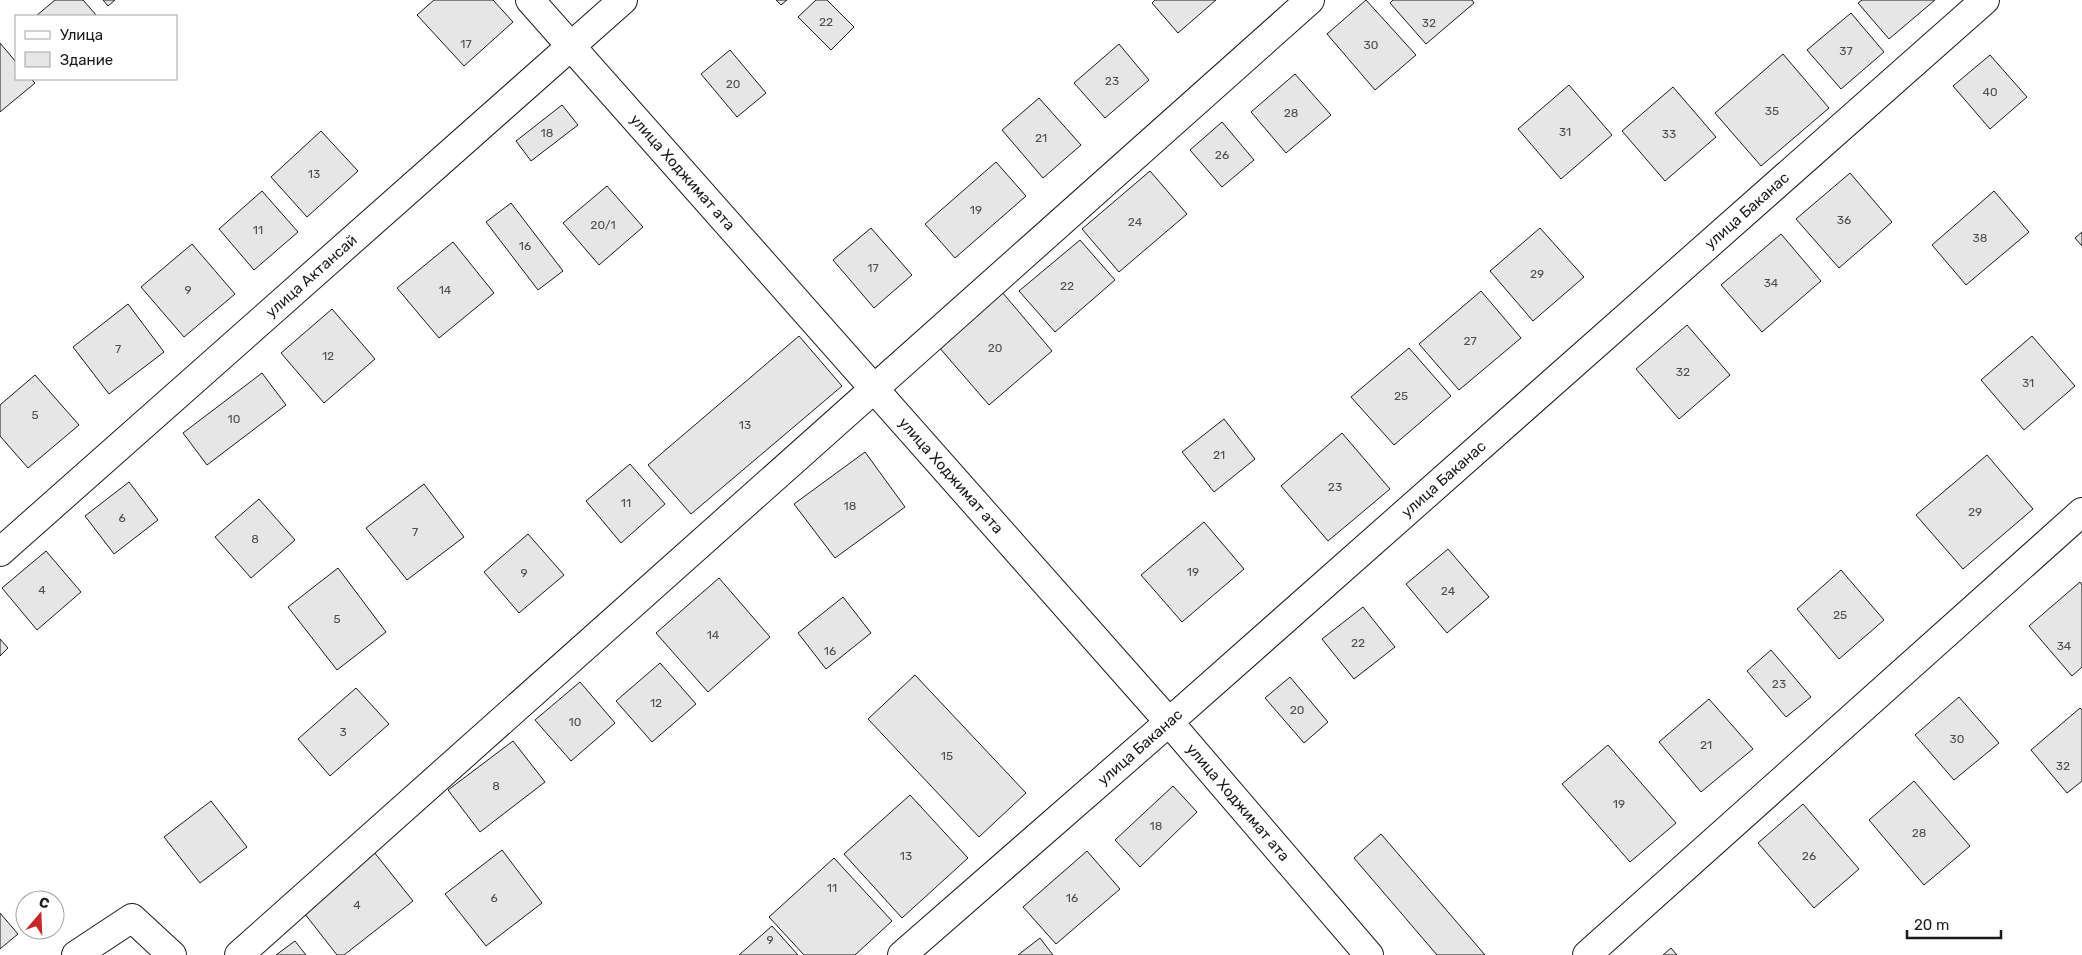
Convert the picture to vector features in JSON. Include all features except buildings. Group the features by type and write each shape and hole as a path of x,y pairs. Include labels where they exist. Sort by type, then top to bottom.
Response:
{"street":[{"name":"улица Ходжимат ата","path":"530,0 1169,722 1369,955"},
{"name":"улица Актансай","path":"0,552 623,0"},
{"path":"239,955 1310,0"},
{"name":"улица Баканас","path":"902,955 1169,722 1985,0"},
{"path":"1587,955 2082,512"},
{"path":"76,955 132,918 172,955"}]}
